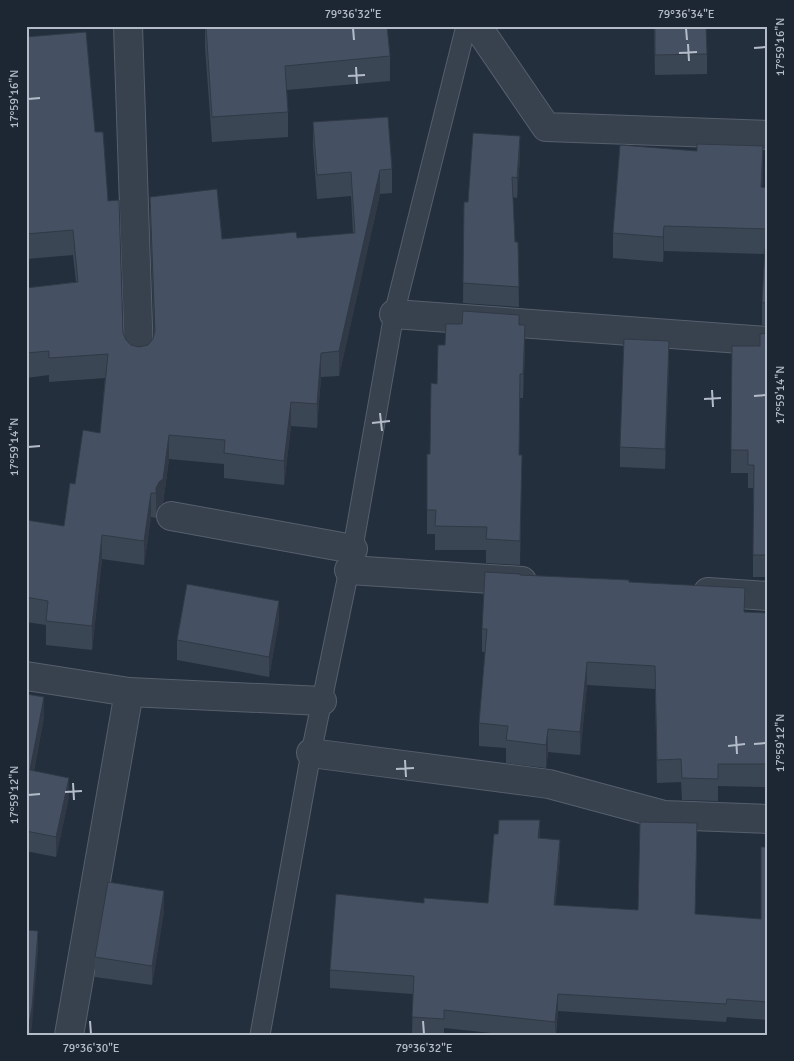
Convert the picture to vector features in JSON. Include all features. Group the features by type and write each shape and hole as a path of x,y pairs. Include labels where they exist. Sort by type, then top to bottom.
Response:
{"street":[{"path":"128,26 139,356"},
{"path":"477,26 546,127 768,135"},
{"path":"394,314 768,341"},
{"path":"171,516 351,559 549,582"},
{"path":"688,591 768,596"},
{"path":"26,676 129,692 322,701"},
{"path":"69,1035 129,692"},
{"path":"311,753 549,784 664,815 768,819"}],"lane":[{"path":"260,1035 311,753 351,559 394,314 466,26"}],"building":[{"path":"206,26 387,26 390,56 285,66 288,112 212,117"},
{"path":"655,26 706,26 707,54 655,55"},
{"path":"86,32 95,132 103,132 108,201 119,200 123,333 131,345 139,347 148,345 153,339 155,331 150,197 217,189 222,239 296,232 297,238 355,233 351,172 317,175 313,122 388,117 392,169 380,170 339,351 321,353 317,404 291,402 284,461 224,453 225,440 169,435 163,479 156,488 156,493 151,493 144,541 102,535 92,626 46,621 48,601 26,597 26,520 64,526 70,483 75,484 83,430 100,433 108,354 49,358 49,351 26,353 26,288 78,282 73,230 26,234 26,37"},
{"path":"473,133 520,136 517,178 512,177 515,242 518,242 519,287 463,283 464,202 468,202"},
{"path":"697,144 763,146 761,187 768,188 768,229 664,226 663,237 613,233 620,145 697,151"},
{"path":"765,248 768,248 768,304 762,302"},
{"path":"463,311 519,315 519,325 525,325 523,374 520,374 519,455 522,455 520,541 486,539 487,527 435,526 436,510 427,510 427,454 430,454 431,383 437,384 438,345 445,345 446,324 462,324"},
{"path":"768,333 768,555 753,555 754,465 748,465 748,450 731,450 732,346 760,346 760,334"},
{"path":"624,339 669,341 665,449 620,447"},
{"path":"485,572 745,588 744,612 768,613 768,764 718,764 718,779 682,778 681,759 657,760 655,666 587,662 580,732 548,729 546,745 506,740 508,726 479,723 487,629 482,629"},
{"path":"187,584 279,601 269,657 177,640"},
{"path":"26,694 44,697 30,770 69,778 56,837 26,831"},
{"path":"499,820 540,820 538,838 560,840 554,905 638,910 640,822 697,823 695,914 761,919 761,847 768,847 768,1002 727,999 726,1004 558,994 555,1022 444,1010 444,1019 412,1017 414,976 330,970 336,894 424,903 424,898 488,903 494,834 498,834"},
{"path":"108,882 164,891 152,966 95,957"},
{"path":"26,930 38,931 32,1008 27,1035 26,1035"}]}
